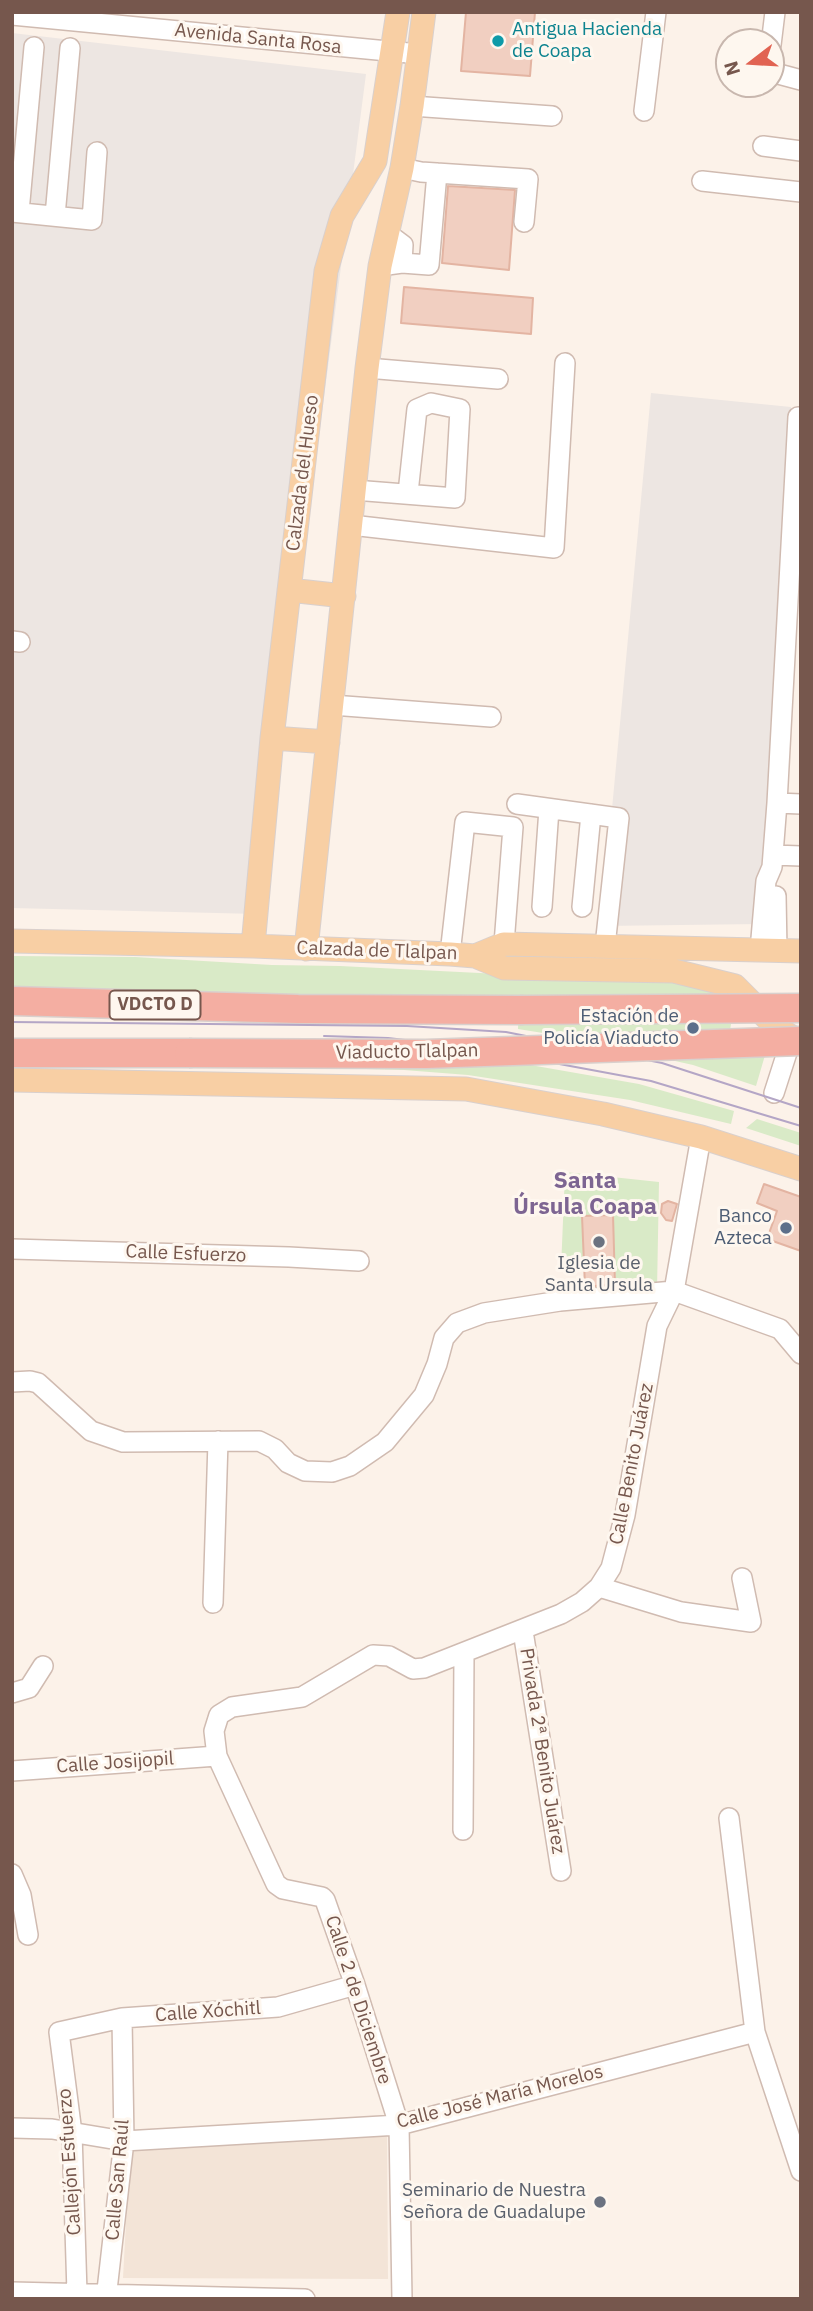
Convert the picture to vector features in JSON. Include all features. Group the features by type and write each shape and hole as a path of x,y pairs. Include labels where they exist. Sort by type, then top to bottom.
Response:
{"highway":[{"name":"VDCTO D","path":"12,1001 298,1009 801,1008"},
{"name":"Viaducto Tlalpan","path":"12,1053 426,1054 798,1040"}],"main road":[{"name":"Calzada del Hueso","path":"253,946 272,738 326,271 342,216 375,161 398,12"},
{"path":"306,949 367,368 391,264 387,233 402,168 424,12"},
{"path":"289,590 344,596"},
{"path":"272,738 328,742"},
{"name":"Calzada de Tlalpan","path":"12,941 253,946 450,954 475,956 504,968 674,971 735,986 776,1027 798,1040"},
{"path":"475,956 505,944 801,950"},
{"path":"12,1080 466,1089 603,1114 701,1138 801,1169"}],"street":[{"path":"644,111 656,12"},
{"name":"Avenida Santa Rosa","path":"12,15 419,54"},
{"path":"34,47 16,212 92,220 97,152"},
{"path":"55,216 70,48"},
{"path":"412,106 552,116"},
{"path":"763,146 801,151"},
{"path":"402,168 528,179 524,222"},
{"path":"391,264 429,265 437,173"},
{"path":"702,181 801,192"},
{"path":"351,525 554,548 565,363"},
{"path":"367,368 498,379"},
{"path":"354,490 455,498 460,409 431,403 417,409 408,493"},
{"path":"769,950 775,884 772,861 798,417"},
{"path":"332,705 491,718"},
{"path":"777,803 801,804"},
{"path":"517,804 619,818 605,947"},
{"path":"542,907 549,809"},
{"path":"582,907 591,814"},
{"path":"450,954 465,822 513,827 505,944"},
{"path":"772,861 801,856"},
{"path":"774,1093 798,1040"},
{"name":"Calle Benito Juárez","path":"217,1756 214,1731 219,1715 232,1707 302,1697 373,1655 389,1656 413,1669 424,1668 561,1615 599,1587 611,1568 625,1516 657,1326 674,1291 701,1138"},
{"name":"Calle Esfuerzo","path":"12,1249 359,1261"},
{"path":"12,1382 37,1383 91,1431 123,1442 259,1441 275,1449 288,1464 305,1471 332,1472 350,1466 385,1442 424,1395 444,1338 457,1323 484,1313 560,1301 674,1291 780,1329 801,1354"},
{"path":"213,1603 218,1441"},
{"path":"599,1587 681,1612 751,1622 743,1578"},
{"name":"Privada 2ª Benito Juárez","path":"523,1631 561,1871"},
{"path":"463,1830 464,1653"},
{"path":"12,1693 29,1688 43,1666"},
{"name":"Calle Josijopil","path":"12,1771 217,1756"},
{"name":"Calle 2 de Diciembre","path":"217,1756 276,1884 284,1889 322,1897 325,1900 355,1985 399,2125 402,2299"},
{"path":"729,1818 755,2032 801,2171"},
{"path":"12,1874 21,1895 28,1934"},
{"name":"Calle Xóchitl","path":"59,2032 122,2018 278,2007 355,1985"},
{"name":"Calle San Raúl","path":"107,2296 124,2141 122,2018"},
{"name":"Callejón Esfuerzo","path":"59,2032 72,2133 77,2292"},
{"name":"Calle José María Morelos","path":"12,2128 124,2141 399,2125 755,2032"},
{"path":"12,2292 305,2299"}],"shaded area":[{"path":"12,33 366,74 257,914 12,908"},
{"path":"651,393 791,407 761,924 601,926"},
{"path":"387,2133 388,2279 123,2278 130,2148"}],"green space":[{"path":"12,956 135,957 679,983 704,988 734,1001 729,1039 768,1045 756,1086 693,1065 568,1037 518,1029 519,999 12,988"},
{"path":"473,1055 639,1084 734,1111 731,1124 630,1100 468,1075 404,1070 251,1066"},
{"path":"757,1119 801,1133 801,1146 746,1128"},
{"path":"565,1172 659,1182 657,1290 616,1292 613,1215 582,1216 584,1267 561,1269"}],"building":[{"name":"Antigua Hacienda de Coapa","path":"466,12 535,12 530,76 461,71"},
{"path":"448,186 515,190 509,270 442,263"},
{"path":"404,287 533,298 531,334 401,323"},
{"path":"764,1184 801,1197 801,1251 767,1239 777,1211 757,1203"},
{"path":"668,1201 677,1204 672,1221 666,1220 661,1213 662,1204"},
{"name":"Iglesia de Santa Ursula","path":"613,1215 615,1284 585,1287 582,1216"}],"tram line":[{"path":"12,1022 407,1026 506,1032 662,1063 801,1108"},
{"path":"324,1036 388,1038 473,1048 651,1081 801,1126"}],"place":[{"name":"Antigua Hacienda de Coapa","path":"498,41"},
{"name":"Estación de Policía Viaducto","path":"693,1028"},
{"name":"Banco Azteca","path":"786,1228"},
{"name":"Iglesia de Santa Ursula","path":"599,1242"},
{"name":"Seminario de Nuestra Señora de Guadalupe","path":"600,2202"}],"district":[{"name":"Santa Úrsula Coapa","path":"585,1194"}]}
